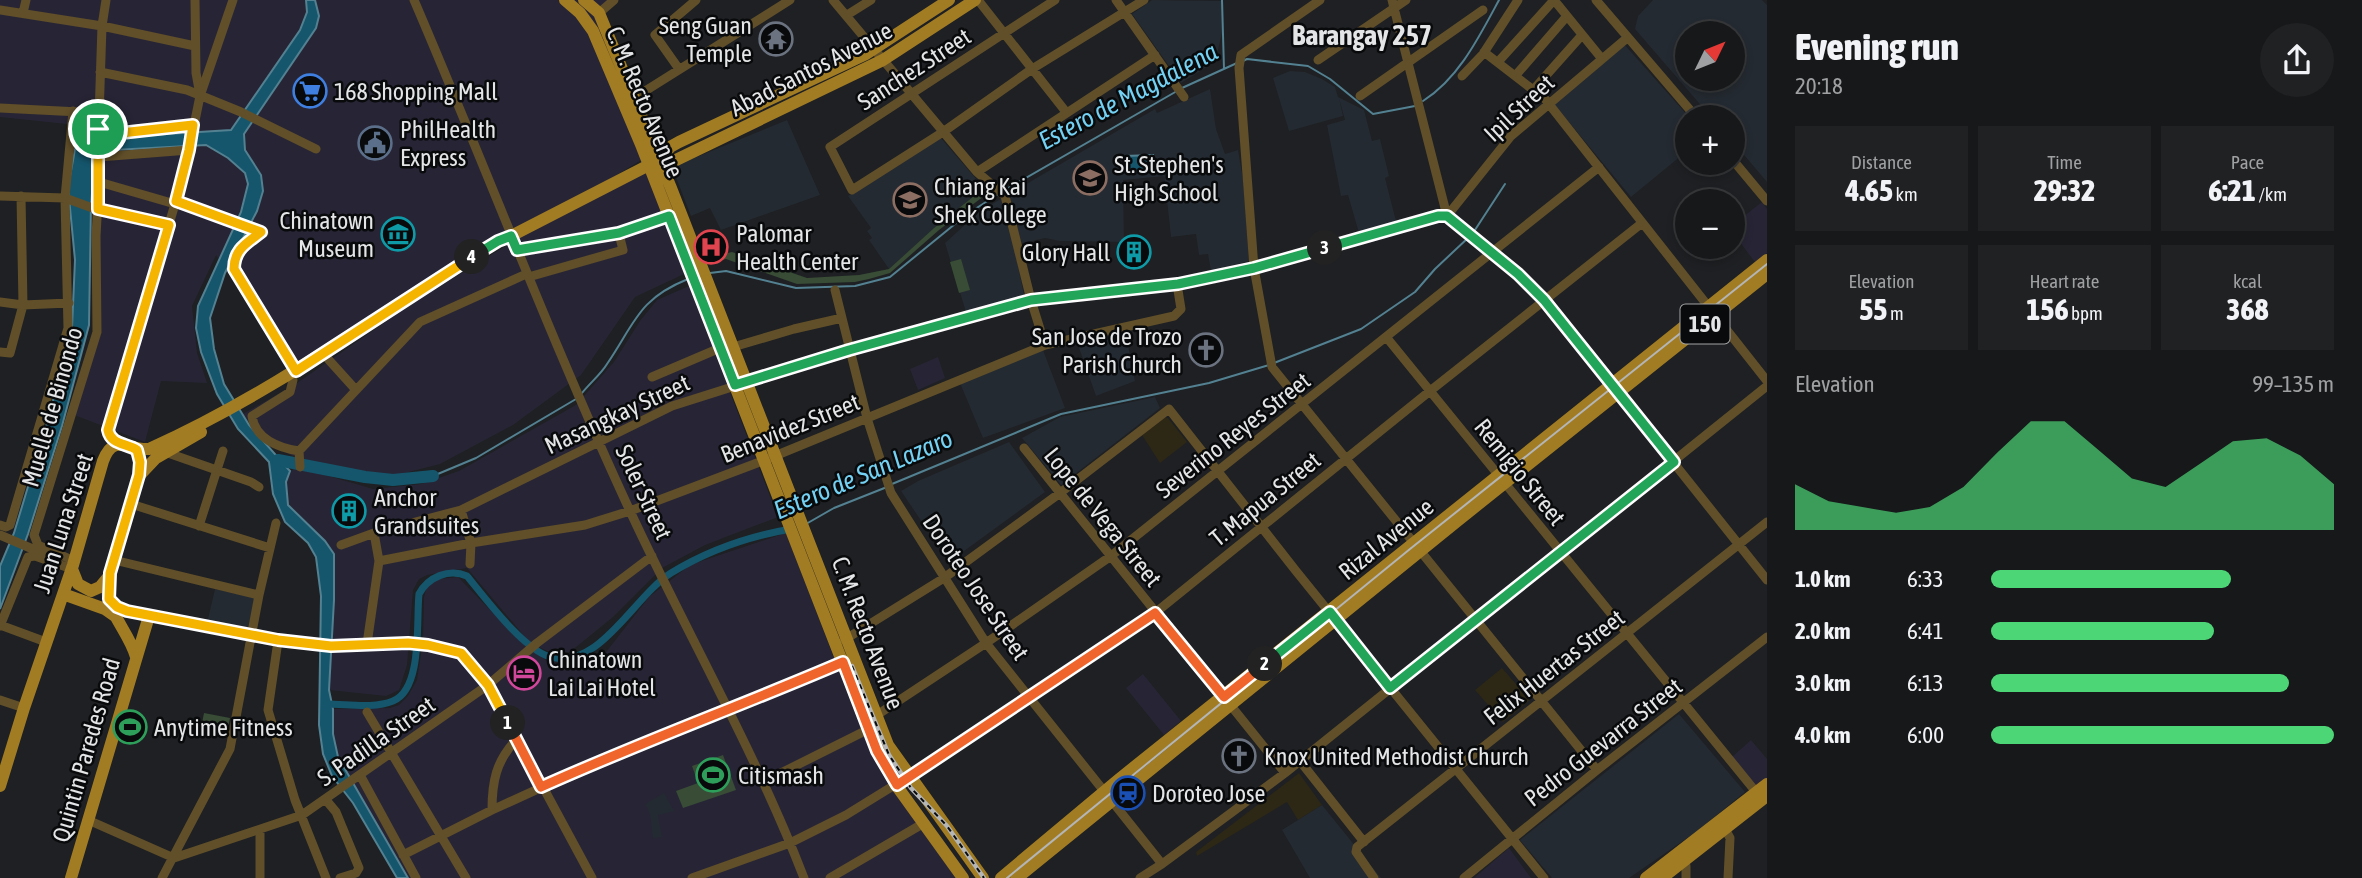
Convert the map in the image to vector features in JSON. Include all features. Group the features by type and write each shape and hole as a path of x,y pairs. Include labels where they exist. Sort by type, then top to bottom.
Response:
{"main road":[{"name":"C. M. Recto Avenue","path":"565,0 580,13 593,31 655,163 709,287 726,348"},
{"name":"C. M. Recto Avenue","path":"584,0 599,13 634,98 669,216 695,285 741,383 845,645 888,745 983,878"},
{"name":"Abad Santos Avenue","path":"655,163 670,147 693,135 874,50 949,0"},
{"name":"Abad Santos Avenue","path":"655,163 676,160 883,60 976,0"},
{"path":"139,475 151,461 294,373 489,246 655,163"},
{"path":"294,373 328,359 511,236"},
{"name":"Rizal Avenue","path":"1017,878 1155,758 1711,312 1767,260"},
{"name":"Rizal Avenue","path":"1711,312 1767,274"},
{"path":"119,443 146,449 228,413"},
{"name":"Juan Luna Street","path":"0,786 73,567 103,461 109,449 119,443"},
{"path":"134,447 140,459 139,475"},
{"name":"Quintin Paredes Road","path":"71,878 136,657 109,599 112,567 139,475"},
{"path":"73,567 78,584 91,591 100,587 112,567"},
{"path":"63,594 105,608 118,619"},
{"path":"136,657 149,616"},
{"name":"C. M. Recto Avenue","path":"845,645 843,662 877,751 897,785 963,878"},
{"name":"C. M. Recto Avenue","path":"909,777 913,792 973,878"},
{"path":"1662,878 1726,829 1762,794 1767,784"},
{"path":"1646,878 1762,794"},
{"name":"Rizal Avenue","path":"1001,878 1109,796"}],"street":[{"path":"23,13 26,0"},
{"name":"Muelle de Binondo","path":"73,567 70,559 38,545 34,535 97,332 95,209 99,182 102,26 106,0"},
{"path":"195,0 196,73 200,96"},
{"name":"Juan Luna Street","path":"119,443 110,437 109,426 190,149 200,96 233,0"},
{"name":"Soler Street","path":"414,0 599,442 630,511 764,782 804,878"},
{"path":"599,13 614,0"},
{"path":"679,69 655,35 696,0"},
{"path":"634,98 790,0"},
{"path":"833,0 977,172 1005,196 1045,345"},
{"path":"847,15 871,0"},
{"path":"976,0 1066,112"},
{"name":"Sanchez Street","path":"943,132 852,190 830,147 1055,0"},
{"path":"1116,0 1183,95"},
{"path":"943,132 1032,69 1144,0"},
{"path":"1320,0 1241,55 1239,68 1254,268 1275,371 1597,770"},
{"path":"1318,60 1393,4 1406,0"},
{"path":"1462,76 1484,51 1518,0"},
{"path":"1498,62 1554,0 1602,59"},
{"path":"1596,0 1686,105"},
{"path":"1393,4 1447,216 1518,274 1544,300 1767,580"},
{"path":"0,10 102,26 195,46"},
{"path":"1360,96 1483,10"},
{"path":"1516,75 1567,16"},
{"path":"1534,89 1582,35"},
{"name":"Ipil Street","path":"1447,216 1511,136 1627,38"},
{"path":"1140,878 1285,773 1674,462 1767,384 1549,105 1534,89 1484,51"},
{"path":"977,172 1155,55"},
{"path":"100,72 172,86 241,112 316,149"},
{"path":"0,108 73,111 99,116 104,124 121,133 193,126"},
{"name":"Muelle de Binondo","path":"0,525 10,525 68,328 67,199 73,111"},
{"path":"99,157 190,149"},
{"name":"Severino Reyes Street","path":"877,715 1111,556 1598,167"},
{"path":"1745,175 1767,201"},
{"path":"99,182 175,202 260,231 242,247 234,268 294,373 290,392 253,416 253,420 258,432 274,445 299,451"},
{"path":"0,196 67,199 95,209 169,225"},
{"path":"0,352 10,353 23,304 21,196"},
{"path":"517,250 619,233 669,216"},
{"name":"Masangkay Street","path":"341,545 374,533 461,510 660,411 849,350 1031,300 1177,284 1254,268 1438,216 1447,216"},
{"name":"T. Mapua Street","path":"692,878 790,843 846,815 897,785 1155,613 1642,223"},
{"path":"300,467 299,451 420,322 528,275 623,250 619,233"},
{"name":"Benavidez Street","path":"379,561 585,525 630,511 770,458 1045,345 1174,316 1181,309 1177,284"},
{"name":"Doroteo Jose Street","path":"835,290 867,418 891,491 986,643 1162,864"},
{"path":"0,302 69,303"},
{"path":"652,377 726,348 842,318"},
{"name":"Remigio Street","path":"1387,338 1683,704 1762,794"},
{"path":"328,359 356,390"},
{"path":"845,645 944,578 1169,409 1544,878"},
{"name":"Lope de Vega Street","path":"1024,448 1285,773"},
{"path":"165,452 259,487"},
{"path":"199,526 223,452"},
{"path":"131,504 270,548"},
{"path":"461,510 471,543 470,564"},
{"name":"Felix Huertas Street","path":"1364,842 1767,522"},
{"path":"162,878 230,749 259,595 276,523"},
{"path":"367,644 379,561 374,533"},
{"path":"0,535 73,567"},
{"path":"46,642 0,625 28,557 35,556 73,567"},
{"name":"S. Padilla Street","path":"174,858 302,815 326,800 488,685 537,643 652,556"},
{"path":"112,567 259,595"},
{"path":"109,599 122,609 251,637 331,646 423,644 461,653 488,685 592,878"},
{"name":"Pedro Guevarra Street","path":"1464,878 1767,637"},
{"path":"278,640 268,710 295,800 326,878"},
{"path":"403,855 492,810 621,751 729,710 843,662"},
{"path":"0,700 24,708"},
{"path":"368,712 466,878"},
{"path":"764,782 869,730"},
{"path":"492,810 494,776 499,762 516,740"},
{"path":"1300,761 1364,842 1355,849 1374,878"},
{"path":"356,778 416,878"},
{"path":"326,800 336,812 359,869 356,873 340,878"},
{"path":"88,820 174,858"},
{"path":"830,878 924,822"},
{"path":"1726,829 1730,838 1728,878"},
{"path":"260,831 260,878"},
{"path":"1683,862 1686,866 1686,878"}],"shaded area":[{"path":"0,0 612,0 598,13 659,149 374,324 301,374 216,255 192,306 197,353 207,383 161,381 145,442 69,413 96,327 95,127 0,117"},
{"path":"1152,0 1222,1 1222,33 1217,54 1205,68 1181,83 1132,14"},
{"path":"1653,0 1762,0 1767,5 1767,182 1745,156 1745,105 1701,105 1689,91 1745,91 1745,21 1675,21 1675,75 1635,29 1638,16"},
{"path":"1623,43 1678,105 1675,105 1675,161 1631,197 1554,104"},
{"path":"1290,71 1305,72 1322,79 1335,87 1338,97 1364,110 1372,141 1380,139 1389,176 1385,178 1396,221 1359,233 1348,195 1341,196 1327,125 1345,120 1339,98 1343,116 1289,131 1273,78"},
{"path":"1210,89 1216,129 1225,154 1238,150 1243,179 1249,261 1211,271 1208,254 1199,255 1196,234 1171,237 1164,176 1123,180 1124,242 1060,241 1045,238 1019,244 1009,194 1155,109 1157,113"},
{"path":"787,120 820,195 721,230 710,208 691,216 672,167"},
{"name":"Chiang Kai Shek College","path":"940,137 984,188 889,269 869,240 872,238 867,231 871,228 848,196"},
{"path":"647,170 684,274 635,297 581,375 513,425 440,464 393,476 345,469 293,456 265,443 249,425 243,414 297,383 413,303 520,237"},
{"path":"1004,197 1024,295 966,312 945,243 979,212"},
{"path":"1762,202 1767,209 1767,253 1755,262 1745,249 1745,215"},
{"path":"689,286 778,517 705,545 662,568 613,617 570,652 552,653 530,643 467,568 427,575 419,579 413,590 407,665 399,690 386,696 329,690 334,554 288,505 286,482 290,471 298,467 373,489 421,484 459,471 576,405 614,362 657,300"},
{"path":"1125,330 1135,381 1096,396 1077,342"},
{"path":"1043,350 1065,408 983,438 960,383"},
{"path":"938,357 945,378 918,390 910,369"},
{"path":"1155,397 1160,408 1061,485 1022,438 1060,417"},
{"path":"1163,417 1168,418 1187,442 1160,463 1142,435"},
{"path":"1009,442 1045,492 949,562 901,491"},
{"path":"786,533 864,736 893,788 958,878 408,878 338,757 333,733 333,709 390,708 399,705 408,696 417,680 427,586 439,579 458,577 526,647 546,660 570,667 603,656 649,597 690,565"},
{"path":"215,589 255,598 249,633 207,623"},
{"path":"1502,668 1530,700 1503,722 1475,690"},
{"path":"1143,674 1181,721 1164,735 1126,688"},
{"path":"1679,714 1745,792 1696,832 1629,878 1552,878 1520,840"},
{"path":"1751,740 1767,759 1767,778 1756,786 1732,757"},
{"path":"1299,773 1322,805 1298,820 1287,802 1197,856 1196,852"},
{"path":"664,793 674,811 658,815 662,837 653,838 650,814 645,804"},
{"path":"1322,805 1381,878 1310,878 1282,830"},
{"path":"1509,848 1531,878 1474,878"}],"green space":[{"path":"984,188 988,193 939,230 890,273 869,279 797,284 726,259 711,263 709,257 732,252 807,278 859,275 889,269"},
{"path":"961,259 970,290 959,293 950,262"},
{"path":"204,713 230,718 227,733 201,728"},
{"name":"Citismash","path":"723,755 736,790 683,808 676,791 698,783 692,766"}],"water":[{"path":"306,0 315,0 319,16 316,28 244,134 245,150 261,175 263,191 257,211 225,273 210,318 214,349 224,384 249,425 290,471 286,482 288,505 325,541 334,554 329,690 338,757 408,878 397,878 353,803 332,776 323,754 319,725 321,596 316,557 308,543 285,522 273,494 269,462 238,429 217,394 201,352 196,328 198,306 241,212 248,184 245,173 228,158 206,145 96,151 91,204 89,325 62,426 28,534 0,609 0,566 14,533 72,328 75,260 68,187 79,128 95,124 119,137 231,130 300,30 307,12"},
{"path":"1153,155 1153,171 1126,172 1125,156"}],"waterway":[{"path":"1222,0 1224,69"},
{"name":"Estero de Magdalena","path":"1423,101 1436,92 1458,69 1499,0"},
{"name":"Estero de Magdalena","path":"1243,61 1247,59 1308,66 1330,79 1373,114 1415,106"},
{"name":"Estero de Magdalena","path":"1182,88 1237,63"},
{"name":"Estero de Magdalena","path":"1003,191 1177,91"},
{"name":"Estero de San Lazaro","path":"1473,233 1505,184"},
{"name":"Estero de Magdalena","path":"710,273 726,271 796,288 855,286 890,277 966,215 998,194"},
{"name":"Estero de San Lazaro","path":"1274,363 1361,329 1415,292 1469,237"},
{"name":"Estero de Magdalena","path":"582,393 605,368 632,324 648,304 658,295 688,279"},
{"name":"Estero de San Lazaro","path":"892,484 1061,414 1209,383 1269,365"},
{"name":"Estero de Magdalena","path":"433,476 476,458 576,399"},
{"name":"Estero de Magdalena","path":"278,460 393,480 433,476"},
{"name":"Estero de San Lazaro","path":"806,524 834,508 887,487"},
{"name":"Estero de San Lazaro","path":"327,704 377,705 393,701 403,694 414,669 419,594 428,583 440,576 453,573 467,576 505,622 528,644 550,657 568,658 584,653 600,643 671,573 729,545 791,529"}],"tram line":[{"path":"1007,878 1410,549 1767,264"}],"railway":[{"path":"852,666 889,755 911,788 947,826 984,878"}],"place":[{"name":"Seng Guan Temple","path":"776,39"},
{"name":"168 Shopping Mall","path":"310,91"},
{"name":"PhilHealth Express","path":"375,143"},
{"name":"St. Stephen's High School","path":"1090,178"},
{"name":"Chiang Kai Shek College","path":"910,200"},
{"name":"Chinatown Museum","path":"398,234"},
{"name":"Palomar Health Center","path":"711,247"},
{"name":"Glory Hall","path":"1134,252"},
{"name":"San Jose de Trozo Parish Church","path":"1206,350"},
{"name":"Anchor Grandsuites","path":"349,511"},
{"name":"Chinatown Lai Lai Hotel","path":"524,673"},
{"name":"Anytime Fitness","path":"130,727"},
{"name":"Knox United Methodist Church","path":"1239,756"},
{"name":"Citismash","path":"713,775"},
{"name":"Doroteo Jose","path":"1128,793"}],"district":[{"name":"Barangay 257","path":"1362,35"}],"route":[{"path":"99,118 104,124 121,133 193,125 176,201 261,232 242,247 234,261 234,269 296,371 489,246 511,236 517,250 619,233 669,216 735,385 849,350 1031,300 1178,284 1254,268 1438,216 1447,216 1518,274 1544,300 1674,462 1390,688 1330,612 1224,697 1155,613 897,785 877,751 843,662 729,710 621,751 541,787 488,685 461,653 423,644 331,646 251,637 127,611 117,607 109,599 110,573 139,475 140,462 134,447 114,441 108,430 169,225 98,209 98,129 99,118"}]}
